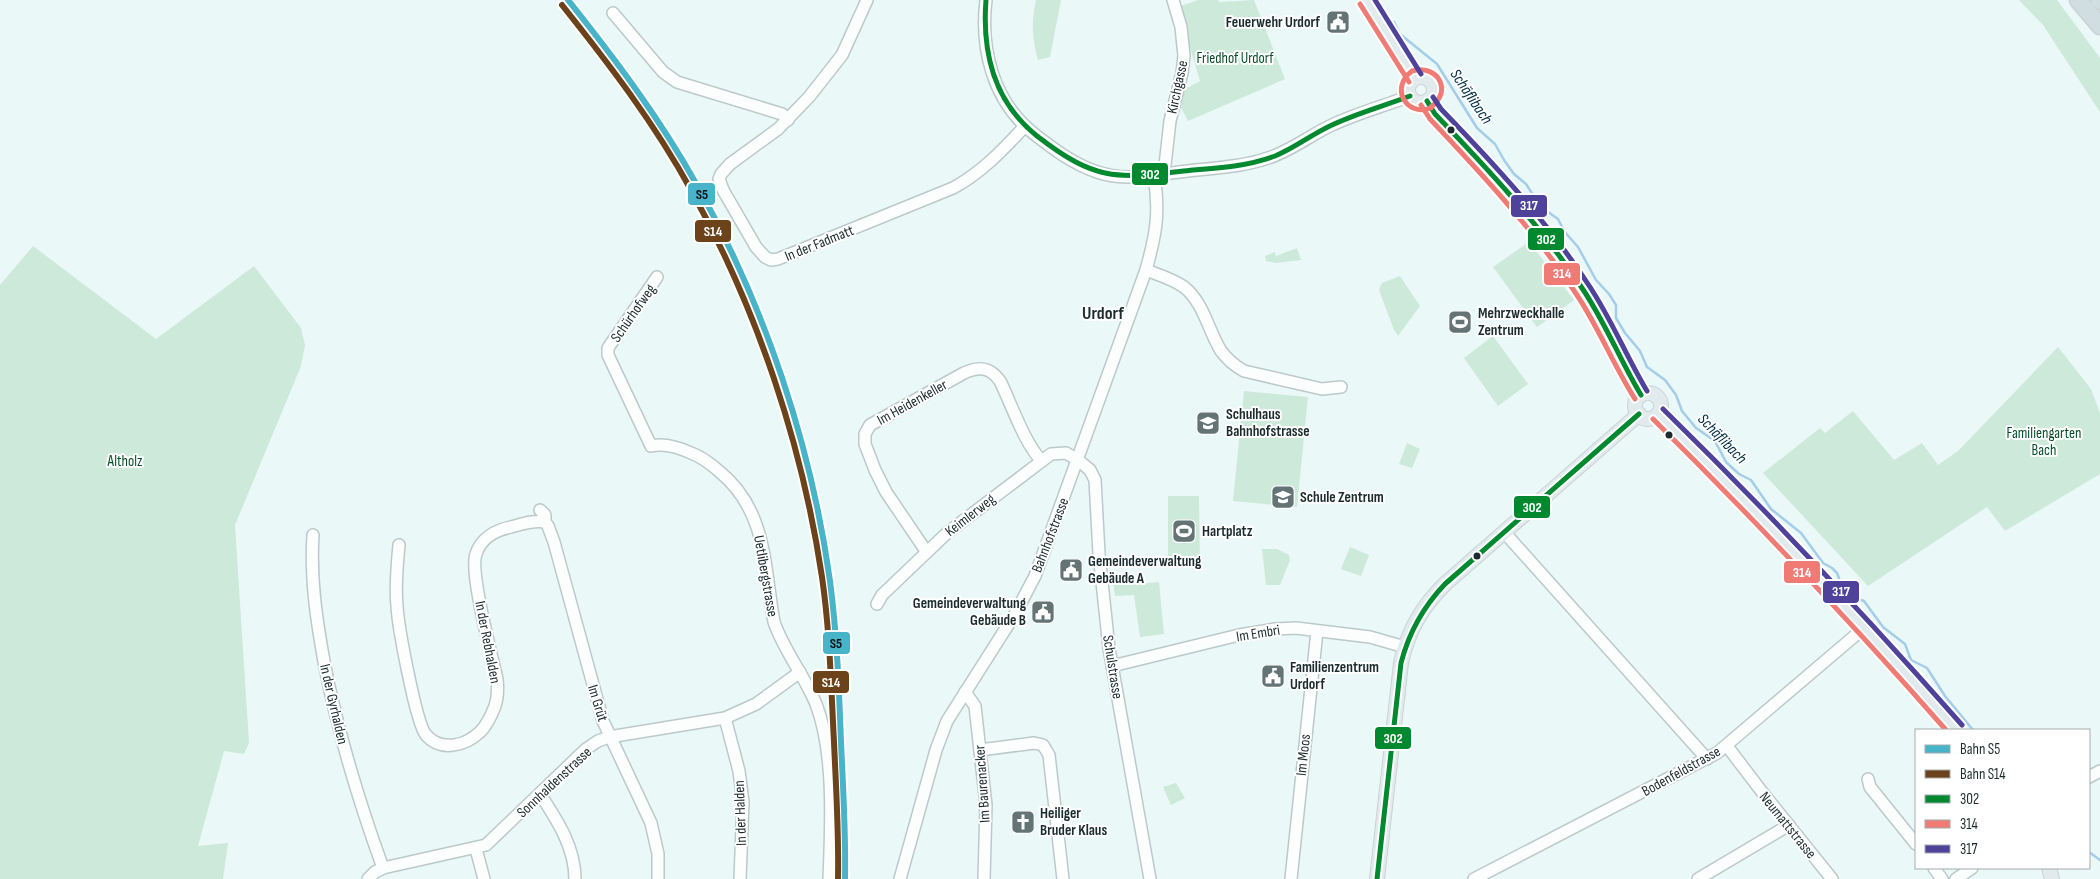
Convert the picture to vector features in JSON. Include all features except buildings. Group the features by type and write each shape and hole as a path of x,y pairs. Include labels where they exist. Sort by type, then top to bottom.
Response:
{"highway":[{"path":"2078,0 2100,26"}],"main road":[{"path":"1366,0 1415,78"},
{"path":"1424,77 1432,83 1434,91 1427,101 1416,102 1410,96 1409,85 1415,78 1424,77"},
{"path":"1427,101 1435,114 1520,207 1558,255 1587,296 1641,396"},
{"path":"1652,393 1658,397 1661,408 1658,414 1648,419 1639,414 1635,404 1641,396 1652,393"},
{"path":"1377,879 1405,647 1417,617 1432,597 1639,414"},
{"path":"1658,414 1728,483 1864,628 1955,729"}],"street":[{"name":"In der Fadmatt","path":"867,0 842,56 814,92 788,120 725,168 719,179 723,190 756,247 765,257 771,260 788,255 953,188 986,165 1025,126"},
{"path":"986,0 984,30 991,74 1008,107 1025,126 1057,152 1097,172 1129,178 1245,165 1268,158 1293,147 1330,126 1410,96"},
{"name":"Kirchgasse","path":"1159,175 1182,73 1184,56 1182,27 1173,0"},
{"path":"613,13 663,72 676,82 782,114 788,120"},
{"name":"Bahnhofstrasse","path":"900,879 939,742 947,721 1016,614 1035,576 1078,460 1146,270 1154,242 1158,210 1159,175"},
{"path":"1146,270 1175,281 1187,290 1203,313 1222,351 1233,364 1244,371 1322,390 1341,387"},
{"name":"Schürhofweg","path":"651,446 608,354 608,348 657,277"},
{"name":"Im Heidenkeller","path":"926,551 886,492 875,470 864,444 865,434 870,426 964,373 979,368 994,373 1000,381 1036,456 1042,461"},
{"name":"Uetlibergstrasse","path":"651,446 661,444 700,456 738,488 760,532 776,628 800,672 818,712 827,753 830,832 829,879"},
{"name":"Keimlerweg","path":"876,604 882,595 926,551 970,514 1051,454 1066,453 1078,460"},
{"name":"Schulstrasse","path":"1078,460 1090,470 1094,480 1099,554 1112,666 1150,879"},
{"path":"540,510 545,515 545,522"},
{"name":"In der Rebhalden","path":"399,545 396,575 398,616 418,717 427,736 440,745 450,746 469,740 481,731 496,704 498,693 497,679 475,572 476,554 489,535 525,523 545,522"},
{"name":"Im Grüt","path":"545,522 554,542 600,712 609,737 651,823 659,864 658,879"},
{"path":"1504,532 1706,759"},
{"name":"In der Gyrhalden","path":"313,535 313,592 328,679 346,756 383,868"},
{"name":"Im Embri","path":"1112,666 1256,632 1296,628 1370,637 1405,647"},
{"name":"Bodenfeldstrasse","path":"1474,879 1706,759 1727,746 1864,628"},
{"name":"Im Moos","path":"1291,879 1317,631"},
{"name":"Sonnhaldenstrasse","path":"368,879 375,872 383,868 486,846 586,750 598,741 609,737 725,718 756,704 800,672"},
{"name":"Im Baurenacker","path":"965,692 975,706 986,805 984,879"},
{"name":"In der Halden","path":"725,718 739,771 743,802 740,879"},
{"path":"980,750 1034,743 1046,748 1050,762 1063,879"},
{"name":"Neumattstrasse","path":"1727,746 1832,879"},
{"path":"1868,779 1870,787 1915,843"},
{"path":"540,794 563,832 571,850 575,879"},
{"path":"1698,879 1789,825"},
{"path":"476,849 484,879"},
{"path":"1956,879 1971,869"}],"green space":[{"path":"1036,0 1061,0 1050,57 1038,60 1033,30"},
{"name":"Friedhof Urdorf","path":"1198,0 1218,0 1219,2 1254,0 1285,79 1188,121 1179,104 1183,90 1200,81 1178,7"},
{"path":"2019,0 2057,0 2100,58 2100,112 2043,25"},
{"path":"1529,242 1574,300 1537,327 1493,267"},
{"name":"Altholz","path":"33,246 156,339 254,266 301,328 305,345 301,366 235,525 249,743 244,754 224,751 198,846 228,843 223,879 0,879 0,285"},
{"path":"1297,248 1301,260 1276,263 1266,261 1265,256 1275,252 1276,256"},
{"path":"1400,276 1420,306 1398,336 1379,290 1382,283"},
{"path":"1493,336 1528,384 1498,406 1464,358"},
{"name":"Familiengarten Bach","path":"2058,347 2091,389 2100,413 2100,474 2005,531 1987,507 1868,586 1763,473 1820,428 1825,433 1853,411 1894,460 1922,443 1938,465 1958,451"},
{"path":"1244,391 1308,397 1297,507 1233,501"},
{"path":"1407,443 1420,449 1412,468 1399,464"},
{"name":"Hartplatz","path":"1168,496 1199,496 1200,566 1168,567"},
{"path":"1350,547 1369,555 1361,576 1341,569"},
{"path":"1262,549 1277,549 1289,555 1290,560 1280,585 1266,585"},
{"path":"1126,580 1127,585 1159,582 1164,634 1140,637 1134,595 1115,596 1113,581"},
{"path":"1176,783 1185,798 1171,805 1163,787"}],"waterway":[{"name":"Schäflibach","path":"1394,22 1400,34 1437,64 1477,128 1495,144 1514,174 1526,184 1541,207 1558,219 1564,231 1578,247 1596,280 1616,305 1616,318 1625,333 1640,351 1647,367 1665,380 1676,395 1682,411 1696,428 1715,441 1726,462 1739,474 1751,480 1771,509 1801,533 1823,563 1837,573 1840,581 1856,598 1864,601 1883,627 1905,644 1911,660 1927,668 1945,696 1972,729"},
{"name":"Schäflibach","path":"2090,853 2100,860"}],"rail line":[{"name":"S5","path":"568,0 637,90 669,138 698,187 722,233 764,328 798,428 822,530 830,581 838,681 845,827 845,879"},
{"name":"S14","path":"562,5 631,95 691,190 715,235 736,282 774,378 802,477 825,598 838,828 838,879"}],"transit line":[{"name":"302","path":"986,0 985,19 989,57 994,75 1010,108 1022,123 1058,152 1077,163 1110,174 1146,175 1255,162 1282,153 1341,121 1410,96"},
{"name":"317","path":"1375,0 1421,74"},
{"name":"314","path":"1360,4 1409,82"},
{"name":"314","path":"1431,107 1438,101 1441,94 1440,80 1429,71 1412,71 1405,78 1402,85 1401,92 1404,99 1414,108 1422,110 1431,108"},
{"name":"317","path":"1433,97 1441,109 1519,193 1572,260 1604,310 1647,391"},
{"name":"302","path":"1427,101 1435,114 1513,198 1566,265 1598,314 1641,395"},
{"name":"314","path":"1421,105 1430,119 1506,202 1559,269 1583,305 1635,399"},
{"name":"317","path":"1663,409 1815,564 1962,725"},
{"name":"302","path":"1377,879 1401,663 1408,641 1418,620 1445,584 1639,414"},
{"name":"314","path":"1653,419 1802,572 1945,729"}],"place":[{"name":"Feuerwehr Urdorf","path":"1338,22"},
{"name":"Mehrzweckhalle Zentrum","path":"1460,322"},
{"name":"Schulhaus Bahnhofstrasse","path":"1208,423"},
{"name":"Schule Zentrum","path":"1283,497"},
{"name":"Hartplatz","path":"1184,531"},
{"name":"Gemeindeverwaltung Gebäude A","path":"1071,570"},
{"name":"Gemeindeverwaltung Gebäude B","path":"1043,612"},
{"name":"Familienzentrum Urdorf","path":"1273,676"},
{"name":"Heiliger Bruder Klaus","path":"1023,822"}],"district":[{"name":"Urdorf","path":"1103,313"}]}
